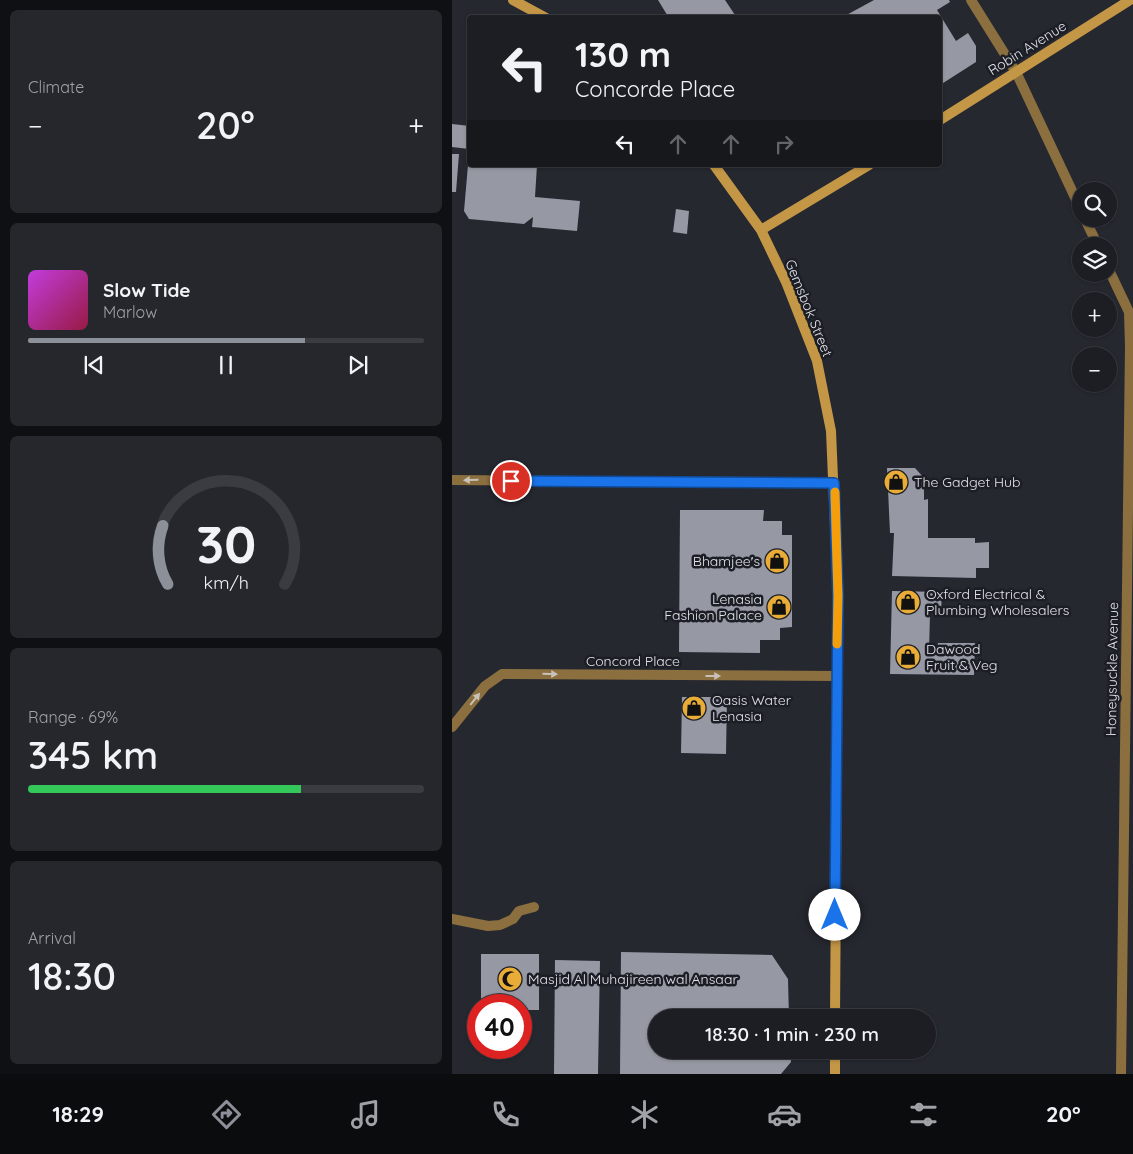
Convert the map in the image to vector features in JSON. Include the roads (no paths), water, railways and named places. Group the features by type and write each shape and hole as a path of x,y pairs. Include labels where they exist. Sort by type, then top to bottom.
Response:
{"street":[{"path":"514,0 541,15"},
{"path":"971,0 1016,72 1072,191"},
{"name":"Robin Avenue","path":"942,119 1130,0"},
{"name":"Gemsbok Street","path":"715,167 761,230 786,282 817,361 831,431 838,596 835,1009"},
{"path":"761,230 865,167"},
{"name":"Honeysuckle Avenue","path":"1115,282 1131,311 1121,1074"},
{"path":"452,480 834,483"},
{"name":"Concord Place","path":"452,727 485,686 502,674 836,676"},
{"path":"452,919 488,926 500,925 513,919 519,911 534,907"},
{"path":"835,1059 835,1074"}],"place":[{"name":"The Gadget Hub","path":"896,482"},
{"name":"Bhamjee's","path":"777,561"},
{"name":"Oxford Electrical & Plumbing Wholesalers","path":"908,602"},
{"name":"Lenasia Fashion Palace","path":"779,607"},
{"name":"Dawood Fruit & Veg","path":"908,657"},
{"name":"Oasis Water Lenasia","path":"694,708"},
{"name":"Masjid Al Muhajireen wal Ansaar","path":"510,979"}]}
